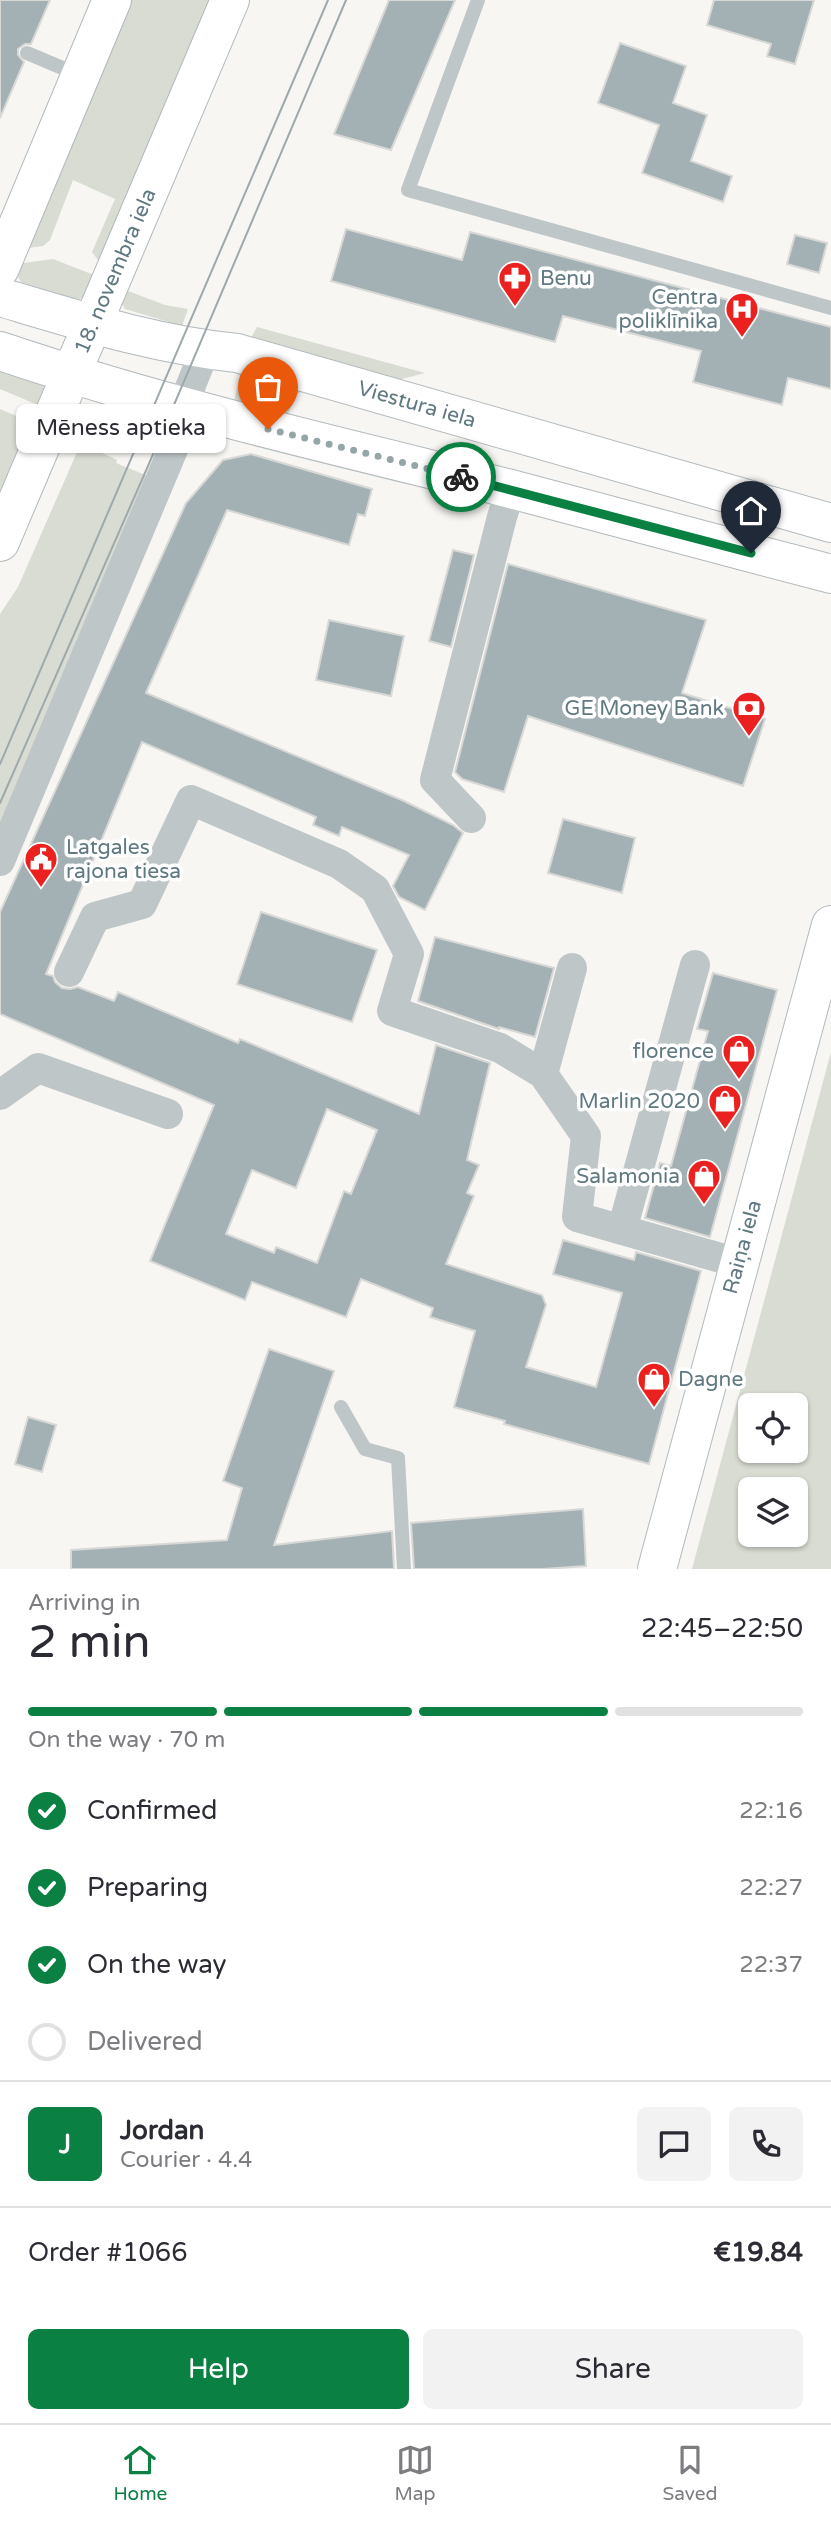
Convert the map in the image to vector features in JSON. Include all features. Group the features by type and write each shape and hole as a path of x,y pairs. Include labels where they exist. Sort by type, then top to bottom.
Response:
{"street":[{"path":"0,268 112,0"},
{"name":"18. novembra iela","path":"0,542 230,0"},
{"name":"Viestura iela","path":"0,298 92,324 205,350 250,356 831,523"},
{"path":"0,861 190,409 188,390 205,350"},
{"path":"0,351 71,375 190,409 511,489 831,574"},
{"path":"471,818 435,780 511,489"},
{"path":"69,972 95,917 142,904 191,800 339,864 375,889 409,954 392,1012 500,1048 543,1074 586,1136 577,1217 738,1263"},
{"name":"Raiņa iela","path":"657,1569 738,1263 830,935"},
{"path":"622,1230 695,965"},
{"path":"543,1074 572,968"},
{"path":"0,1096 38,1068 168,1114"}],"lane":[{"path":"478,0 408,190 831,308"},
{"path":"27,54 80,76"},
{"path":"341,1408 365,1449 398,1458 404,1569"}],"shaded area":[{"path":"132,0 211,0 101,260 92,252 115,199 73,180 50,240 43,246 28,248"},
{"path":"53,259 94,275 87,294 77,301 21,282 18,277 23,263"},
{"path":"128,291 165,305 188,309 182,326 125,309 122,304"},
{"path":"257,327 425,373 398,380 250,340"},
{"path":"0,369 42,383 46,388 40,406 0,389"},
{"path":"241,373 302,391 297,394 287,416 233,405"},
{"path":"0,409 33,423 0,500"},
{"path":"145,412 131,446 89,428 114,413"},
{"path":"81,443 117,460 116,463 150,477 0,825 0,614 18,587"},
{"path":"831,1052 831,1569 692,1569 738,1398 738,1463 808,1463 808,1393 739,1393"}],"building":[{"path":"0,0 50,0 31,44 25,44 18,49 18,55 24,62 0,118"},
{"path":"389,0 455,0 391,150 334,134"},
{"path":"714,0 814,0 795,64 767,56 771,44 707,25"},
{"path":"620,43 686,66 673,103 707,115 691,161 732,176 723,202 642,173 659,125 598,103"},
{"path":"346,229 462,260 470,232 831,327 831,389 788,378 782,405 693,382 701,351 563,316 555,342 331,281"},
{"path":"795,235 827,243 819,273 787,264"},
{"path":"251,454 372,489 365,516 358,514 349,545 227,510 146,693 404,801 453,825 463,833 425,910 399,897 393,886 409,855 342,827 339,836 313,825 316,817 142,742 46,974 53,976 62,988 78,987 114,1001 118,992 238,1043 240,1039 419,1114 436,1045 490,1063 467,1160 479,1165 467,1193 474,1196 446,1264 542,1295 546,1305 526,1367 596,1387 622,1293 553,1274 563,1240 634,1260 636,1252 701,1271 649,1464 504,1424 505,1421 454,1407 475,1331 430,1317 433,1308 361,1279 346,1317 252,1282 245,1300 150,1261 214,1105 0,1014 0,912 186,503 223,460","holes":["327,1109 377,1130 351,1194 344,1191 317,1263 276,1247 274,1253 226,1234 252,1170 296,1188"]},
{"path":"453,550 474,555 451,647 429,641"},
{"path":"508,564 706,620 682,693 765,719 743,786 528,716 504,792 462,779 455,772"},
{"path":"329,620 404,636 391,696 316,680"},
{"path":"563,819 635,838 622,893 548,873"},
{"path":"261,912 377,950 352,1022 237,984"},
{"path":"435,937 554,968 535,1037 499,1029 418,1001"},
{"path":"713,973 777,990 710,1237 645,1218 660,1163 671,1166 708,1031 697,1029"},
{"path":"269,1349 334,1371 274,1545 392,1531 394,1569 71,1569 71,1550 227,1540 242,1488 223,1481"},
{"path":"28,1417 56,1425 42,1472 15,1464"},
{"path":"583,1509 586,1566 543,1569 414,1569 411,1523"}],"tram line":[{"path":"0,764 328,0"},
{"path":"0,803 148,466 346,0"}],"way so far":[{"path":"268,429 461,477"}],"place":[{"name":"Benu","path":"515,308"},
{"name":"Centra poliklīnika","path":"742,339"},
{"name":"Mēness aptieka","path":"268,429"},
{"name":"GE Money Bank","path":"749,738"},
{"name":"Latgales rajona tiesa","path":"41,889"},
{"name":"florence","path":"739,1081"},
{"name":"Marlin 2020","path":"725,1131"},
{"name":"Salamonia","path":"704,1206"},
{"name":"Dagne","path":"654,1409"}],"route":[{"path":"461,477 751,553"}]}
